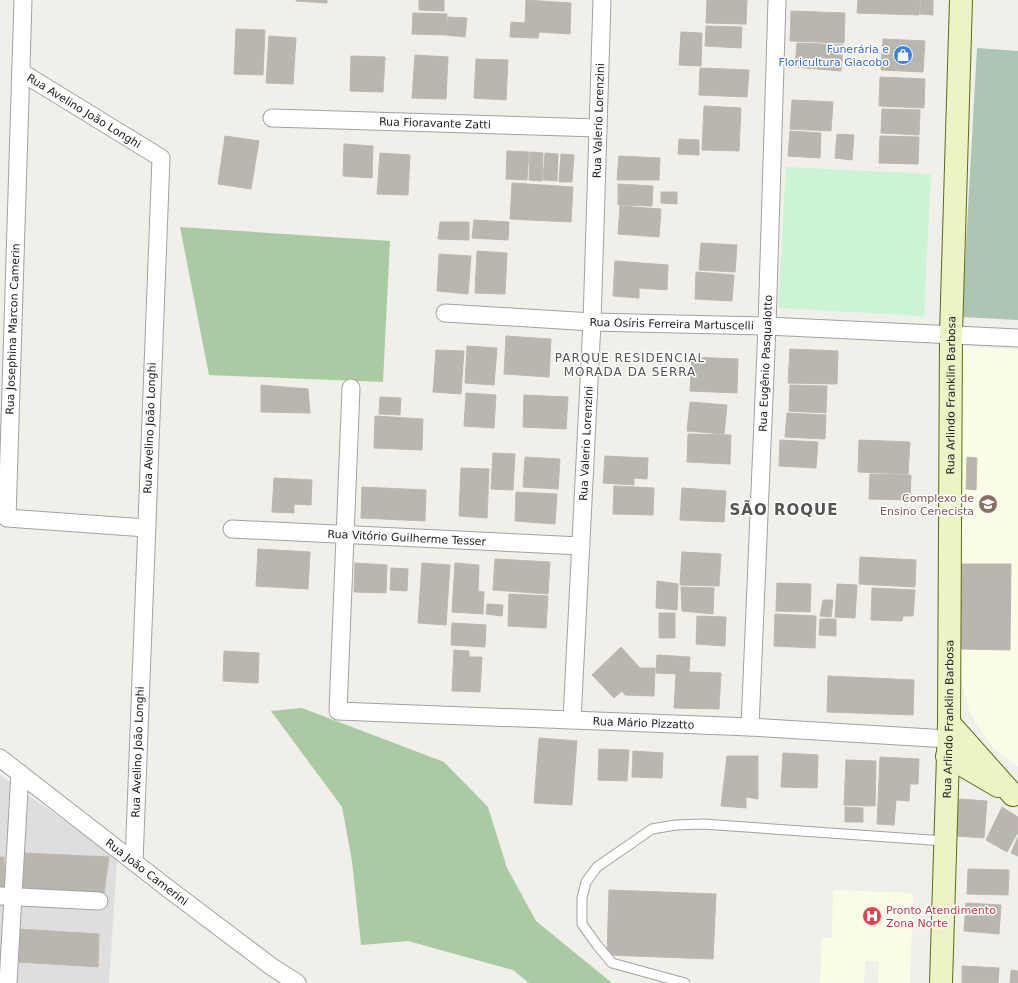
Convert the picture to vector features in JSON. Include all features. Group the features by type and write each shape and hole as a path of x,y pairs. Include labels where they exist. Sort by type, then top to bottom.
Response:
{"street":[{"name":"Rua Josephina Marcon Camerin","path":"23,0 7,518 146,528"},
{"name":"Rua Valerio Lorenzini","path":"572,720 592,322 602,0"},
{"name":"Rua Eugênio Pasqualotto","path":"750,727 767,326 777,0"},
{"name":"Rua Arlindo Franklin Barbosa","path":"940,983 946,841 951,334 961,0"},
{"name":"Rua Avelino João Longhi","path":"21,72 161,158 134,862"},
{"name":"Rua Fioravante Zatti","path":"272,118 598,128"},
{"name":"Rua Osíris Ferreira Martuscelli","path":"445,313 592,322 767,326 1018,338"},
{"path":"345,534 351,388"},
{"name":"Rua Vitório Guilherme Tesser","path":"232,528 581,546"},
{"name":"Rua Mário Pizzatto","path":"345,534 338,711 750,727 948,739"},
{"path":"948,739 1016,796"},
{"path":"948,739 1016,796"},
{"name":"Rua João Camerini","path":"0,758 272,967 297,983"},
{"path":"8,983 6,896 20,773"},
{"path":"6,896 99,901"}],"lane":[{"path":"685,983 612,963 582,924 582,898 586,882 597,867 652,829 676,825 703,824 946,841"}],"shaded area":[{"path":"977,48 1018,51 1018,320 962,317"},
{"name":"Complexo de Ensino Cenecista","path":"960,346 1018,350 1018,767 991,746 969,711 956,658"},
{"path":"0,775 117,858 109,983 0,983"},
{"name":"Pronto Atendimento Zona Norte","path":"833,890 913,893 910,983 878,983 879,962 865,961 864,983 820,983 822,938 832,938"}],"green space":[{"path":"786,167 931,174 924,316 778,308"},
{"path":"180,227 390,241 383,382 209,375"},
{"path":"302,708 444,762 488,807 507,868 536,921 612,983 529,983 513,970 408,941 361,945 352,861 342,807 271,711"}],"building":[{"path":"327,0 327,3 296,1"},
{"path":"419,0 444,0 444,11 419,10"},
{"path":"526,0 571,3 570,34 539,32 538,38 510,37 511,22 525,23"},
{"path":"707,0 747,0 746,24 706,23"},
{"path":"858,0 920,0 919,15 857,13"},
{"path":"921,0 933,0 933,15 920,14"},
{"path":"791,11 845,13 844,43 790,41"},
{"path":"413,13 447,14 446,35 412,34"},
{"path":"448,17 467,18 465,37 446,35"},
{"path":"706,26 742,27 741,48 705,46"},
{"path":"236,29 265,30 263,75 234,74"},
{"path":"681,32 702,33 701,66 679,65"},
{"path":"269,36 296,38 293,84 266,83"},
{"name":"Funerária e Floricultura Giacobo","path":"883,39 925,41 923,72 881,70"},
{"path":"797,43 843,45 841,71 795,67"},
{"path":"415,55 448,57 446,99 412,98"},
{"path":"351,56 385,57 383,92 350,91"},
{"path":"476,59 508,60 506,100 474,98"},
{"path":"700,68 749,70 747,97 699,95"},
{"path":"880,77 925,79 924,108 879,106"},
{"path":"792,100 833,102 831,131 790,129"},
{"path":"704,106 741,108 739,151 702,150"},
{"path":"882,109 920,110 919,135 881,133"},
{"path":"790,131 821,133 820,158 788,156"},
{"path":"837,134 854,135 852,160 835,158"},
{"path":"225,136 259,141 251,189 218,184"},
{"path":"880,136 919,137 918,164 879,163"},
{"path":"679,139 699,140 699,155 678,154"},
{"path":"344,144 373,146 372,178 343,176"},
{"path":"507,151 529,152 527,180 506,179"},
{"path":"530,152 543,153 542,181 529,180"},
{"path":"380,153 410,155 408,195 377,194"},
{"path":"545,153 558,154 557,181 543,180"},
{"path":"561,154 574,155 572,182 559,182"},
{"path":"619,156 660,158 659,180 617,180"},
{"path":"512,183 573,187 571,222 510,219"},
{"path":"618,184 653,186 652,206 618,205"},
{"path":"661,192 677,192 677,204 661,203"},
{"path":"620,206 661,209 659,237 618,234"},
{"path":"474,220 509,222 508,240 472,238"},
{"path":"440,222 469,222 469,240 438,239"},
{"path":"701,243 737,245 735,272 699,270"},
{"path":"477,251 507,253 505,294 475,293"},
{"path":"439,254 471,256 468,294 437,291"},
{"path":"615,261 668,265 667,290 639,288 639,298 613,296"},
{"path":"696,272 734,275 732,301 695,299"},
{"path":"506,336 551,339 549,377 504,374"},
{"path":"467,346 497,348 494,385 465,383"},
{"path":"790,349 838,351 837,384 788,383"},
{"path":"436,350 464,351 461,394 433,392"},
{"path":"692,357 738,359 737,393 690,391"},
{"path":"261,385 308,389 310,413 261,412"},
{"path":"790,385 827,386 826,413 789,411"},
{"path":"466,393 496,395 494,428 464,426"},
{"path":"524,395 568,397 566,429 523,427"},
{"path":"380,397 401,398 400,415 379,414"},
{"path":"690,402 727,405 724,434 687,431"},
{"path":"787,413 826,415 825,439 785,437"},
{"path":"375,416 423,419 422,450 374,448"},
{"path":"688,434 731,435 730,464 687,462"},
{"path":"780,440 818,442 816,468 779,466"},
{"path":"859,440 910,442 908,474 858,472"},
{"path":"493,453 515,454 513,490 491,489"},
{"path":"605,456 648,458 647,479 634,478 634,485 603,483"},
{"path":"525,457 560,459 558,489 523,487"},
{"path":"967,457 977,458 976,490 966,489"},
{"path":"461,468 489,469 487,518 459,516"},
{"path":"870,474 911,475 910,500 869,499"},
{"path":"274,478 312,480 311,505 294,504 294,513 272,512"},
{"path":"614,486 654,488 653,515 613,514"},
{"path":"362,487 426,490 425,521 361,518"},
{"path":"682,488 726,491 724,522 680,520"},
{"path":"516,492 557,494 555,524 515,521"},
{"path":"258,549 310,552 308,589 256,586"},
{"path":"682,552 721,554 719,586 680,585"},
{"path":"860,557 916,560 915,587 859,584"},
{"path":"495,559 550,562 548,594 493,590"},
{"path":"355,563 387,565 386,593 354,592"},
{"path":"422,563 450,565 446,625 418,623"},
{"path":"455,563 479,565 478,591 484,592 483,614 452,612"},
{"path":"958,564 1011,564 1010,650 956,649"},
{"path":"391,568 408,569 407,591 390,590"},
{"path":"657,581 678,584 677,610 656,608"},
{"path":"777,583 811,584 810,612 776,611"},
{"path":"837,584 857,585 855,618 835,617"},
{"path":"681,587 714,588 713,614 682,611"},
{"path":"872,588 915,590 913,616 903,616 902,621 871,620"},
{"path":"509,594 548,596 546,628 508,626"},
{"path":"823,600 833,600 831,617 820,616"},
{"path":"487,604 503,605 502,616 486,614"},
{"path":"659,613 675,613 675,638 659,638"},
{"path":"775,614 816,616 815,648 774,646"},
{"path":"697,616 726,617 725,646 696,644"},
{"path":"820,619 836,619 836,636 819,635"},
{"path":"452,623 486,625 485,647 451,645"},
{"path":"621,647 640,668 655,668 654,696 625,695 622,691 614,698 592,675"},
{"path":"454,650 469,651 469,657 482,657 480,692 452,691"},
{"path":"224,651 259,653 258,683 223,681"},
{"path":"657,655 690,657 689,672 721,673 719,709 674,708 676,674 656,673"},
{"path":"828,676 914,680 913,715 827,712"},
{"path":"539,738 577,741 572,805 534,803"},
{"path":"599,749 629,750 627,781 598,780"},
{"path":"633,751 663,753 662,778 632,777"},
{"path":"783,753 818,755 817,788 781,787"},
{"path":"727,756 758,756 758,799 746,797 746,808 721,806"},
{"path":"880,757 919,759 918,784 910,784 909,801 896,800 894,825 877,824"},
{"path":"846,760 876,761 875,806 844,805"},
{"path":"959,799 987,801 984,838 957,836"},
{"path":"845,807 863,808 863,822 845,822"},
{"path":"1002,807 1018,817 1018,832 1007,852 986,840"},
{"path":"1018,837 1018,856 1011,853"},
{"path":"24,853 109,857 104,893 19,887"},
{"path":"0,857 4,857 5,891 0,891"},
{"path":"968,869 1009,870 1008,895 967,894"},
{"path":"609,890 716,894 713,959 607,955"},
{"path":"966,903 1001,905 999,934 964,931"},
{"path":"17,929 99,934 98,967 17,962"},
{"path":"962,966 999,968 998,983 962,983"},
{"path":"1011,970 1018,971 1018,983 1010,983"}],"place":[{"name":"Funerária e Floricultura Giacobo","path":"903,55"},
{"name":"Complexo de Ensino Cenecista","path":"988,504"},
{"name":"Pronto Atendimento Zona Norte","path":"872,916"}],"district":[{"name":"PARQUE RESIDENCIAL MORADA DA SERRA","path":"630,365"},
{"name":"SÃO ROQUE","path":"784,510"}]}
